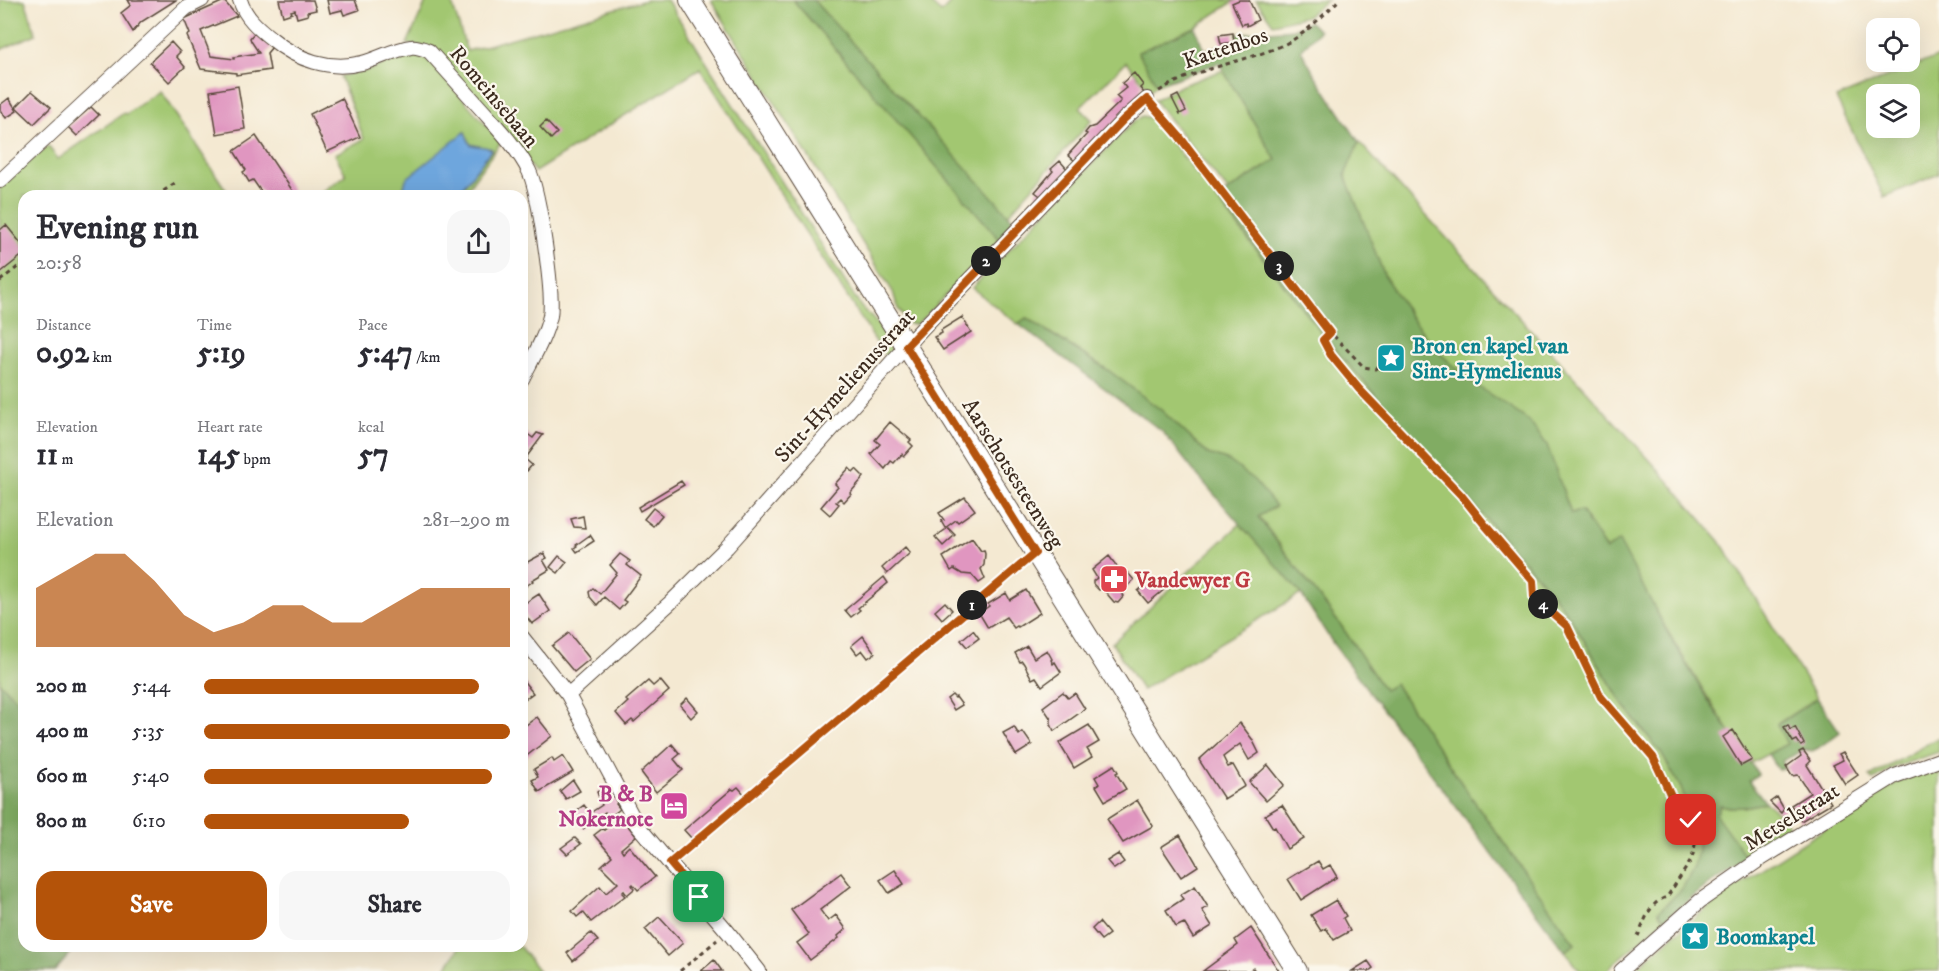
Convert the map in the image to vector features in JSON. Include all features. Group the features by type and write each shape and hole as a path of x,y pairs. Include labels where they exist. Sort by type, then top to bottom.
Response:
{"main road":[{"name":"Aarschotsesteenweg","path":"690,0 1297,971"}],"street":[{"path":"0,181 186,8 202,0"},
{"name":"Romeinsebaan","path":"240,0 255,25 284,49 302,59 343,66 362,63 412,47 429,51 507,138 529,171 535,191 548,268 550,314 544,334 528,367"},
{"name":"Sint-Hymelienusstraat","path":"568,695 670,603 727,547 906,346 1124,119 1147,99"},
{"path":"528,645 568,695 637,825 759,971"},
{"name":"Metselstraat","path":"1621,971 1700,901 1756,862 1895,776 1939,760"}],"path":[{"name":"Kattenbos","path":"1147,99 1169,85 1207,69 1281,46 1306,31 1339,0"},
{"path":"1147,99 1193,154 1330,333 1364,367 1375,369 1383,364"},
{"path":"165,190 178,182"},
{"path":"0,281 18,267"},
{"path":"1330,333 1323,340 1331,355 1359,389 1461,495 1533,581 1534,597 1567,626 1601,697 1653,757 1674,802 1691,820 1696,840 1692,859 1667,897 1658,900 1649,911 1638,936 1638,955"},
{"path":"670,863 1035,553"},
{"path":"680,971 728,932"}],"green space":[{"path":"0,0 25,0 36,34 0,50"},
{"path":"427,0 451,0 467,51 646,0 667,0 861,307 888,339 892,352 887,359 700,68 535,172 433,48 407,44"},
{"path":"711,0 793,0 1000,240 917,324 909,324 898,309 893,292"},
{"path":"793,0 813,0 1017,224 1000,240"},
{"path":"813,0 927,0 941,13 953,0 1236,0 1195,27 1139,52 1157,85 1150,90 1126,62 1080,108 1092,120 1008,215"},
{"path":"1256,0 1327,0 1307,16 1273,24"},
{"path":"1310,22 1319,31 1301,50 1359,142 1345,175 1385,277 1435,349 1473,383 1529,421 1547,445 1571,514 1581,511 1606,550 1619,541 1670,637 1706,697 1758,774 1749,781 1766,803 1739,807 1720,805 1716,815 1747,858 1713,881 1665,919 1658,912 1682,889 1694,867 1698,851 1698,832 1681,788 1661,753 1623,704 1569,616 1552,593 1331,345 1217,198 1276,160 1219,63 1157,85 1138,52 1195,27 1204,50 1238,42 1237,34 1293,29"},
{"path":"418,55 429,60 501,142 466,190 461,190 492,150 470,144 465,132 404,187 405,190 325,190 346,175 335,154 364,139 340,76 366,71 405,56"},
{"path":"1939,56 1939,174 1884,197 1836,98 1866,86 1866,138 1920,138 1920,84 1870,84 1900,72 1920,72 1920,64"},
{"path":"1224,70 1276,160 1228,191 1154,100 1180,86"},
{"path":"160,91 226,190 18,190 18,701 0,683 0,187 48,146 58,159 124,113 126,114"},
{"path":"1142,116 1151,118 1163,131 1331,345 1552,593 1569,616 1623,704 1661,753 1681,788 1699,832 1694,867 1682,889 1658,912 1665,919 1606,971 1580,971 1565,951 1575,944 1462,784 1395,684 1384,691 1342,627 1258,516 1229,461 1208,454 1161,410 1108,370 1027,318 1018,324 972,288 1131,124"},
{"path":"1359,142 1657,468 1720,541 1817,698 1777,724 1787,744 1751,763 1681,654 1619,542 1606,550 1581,511 1571,514 1547,445 1529,421 1473,383 1435,349 1410,316 1385,277 1345,175"},
{"path":"1026,318 1108,370 1161,410 1208,454 1229,461 1254,480 1276,506 1258,517 1342,627 1384,690 1395,684 1462,784 1575,944 1565,951 1334,645 1301,594 1192,469 1163,432 1018,324"},
{"path":"1241,523 1301,594 1142,690 1112,643"},
{"path":"0,683 18,701 18,952 72,952 55,971 0,971"},
{"path":"1817,698 1840,732 1812,751 1804,750 1782,761 1785,768 1778,770 1768,754 1787,744 1777,725"},
{"path":"1939,737 1939,752 1895,767 1873,781 1870,777"},
{"path":"1939,766 1939,971 1633,971 1688,923 1735,887 1897,782"},
{"path":"1766,803 1780,814 1792,830 1747,858 1715,815 1720,805 1739,807"},
{"path":"456,952 524,952 539,971 444,971"}],"water":[{"path":"465,132 470,144 492,149 461,190 405,190 406,179"}],"building":[{"path":"128,0 176,0 141,22 133,32 121,13 131,5"},
{"path":"279,0 313,0 316,10 297,18 295,10 283,16"},
{"path":"327,0 355,0 359,10 344,15 342,10 330,13"},
{"path":"1249,0 1258,20 1247,26 1246,23 1242,25 1232,3"},
{"path":"224,1 237,16 201,31 211,56 234,59 234,57 259,53 250,38 254,33 272,47 267,53 270,70 236,75 236,73 201,69 187,36 190,34 184,19"},
{"path":"1233,33 1234,42 1221,44 1219,35"},
{"path":"171,42 180,52 176,56 185,67 169,82 150,62"},
{"path":"1134,73 1143,85 1140,88 1144,93 1076,162 1068,155 1087,134 1085,133 1089,128 1095,126 1121,101 1116,96 1126,88 1122,83"},
{"path":"238,86 245,129 217,134 210,91"},
{"path":"32,91 51,107 34,124 16,107"},
{"path":"1178,95 1186,111 1180,114 1172,98"},
{"path":"9,98 17,111 6,118 0,110 0,105"},
{"path":"342,98 360,137 327,152 310,114"},
{"path":"91,107 99,115 77,136 68,127"},
{"path":"546,121 557,133 551,139 540,127"},
{"path":"256,136 292,190 260,190 253,180 249,182 243,172 246,170 234,151"},
{"path":"1060,161 1068,170 1043,198 1035,192 1053,171 1051,169"},
{"path":"6,225 18,240 18,259 0,273 0,230"},
{"path":"962,317 971,332 943,350 934,337"},
{"path":"890,422 911,440 909,442 913,446 894,463 891,461 885,469 871,454 880,444 875,440"},
{"path":"537,433 543,435 528,455 528,434 533,438"},
{"path":"849,468 853,472 856,469 864,477 844,502 840,498 836,502 839,504 830,515 821,507 838,487 835,484"},
{"path":"681,481 684,485 640,511 638,507"},
{"path":"965,497 975,510 945,528 941,521 944,520 939,513"},
{"path":"653,508 662,515 653,526 644,519"},
{"path":"583,516 585,528 574,527 571,519"},
{"path":"948,528 955,535 943,546 935,537"},
{"path":"590,535 594,541 577,552 574,548 576,545"},
{"path":"972,538 985,554 984,565 981,569 985,579 979,583 972,575 962,574 954,569 951,571 943,557"},
{"path":"905,547 910,553 887,574 882,568"},
{"path":"544,553 547,558 543,560 549,570 528,585 528,562"},
{"path":"620,554 630,561 627,565 641,576 623,600 626,602 619,610 604,597 597,605 589,592 593,588 600,594 617,573 610,565"},
{"path":"559,556 567,562 558,573 550,567"},
{"name":"Vandewyer G","path":"1109,556 1124,576 1128,573 1134,580 1121,592 1124,596 1118,603 1114,602 1102,588 1099,590 1093,584 1097,578 1092,570"},
{"path":"884,577 888,583 858,608 860,610 851,617 845,610"},
{"path":"1158,581 1165,589 1148,603 1138,591 1147,583 1150,587"},
{"path":"1026,590 1040,613 1018,627 1014,628 1006,617 988,628 979,613 989,606 988,604 1006,593 1010,600"},
{"path":"539,594 550,611 532,624 528,619 528,601"},
{"path":"945,602 952,610 942,619 935,611"},
{"path":"973,630 979,638 967,647 961,640"},
{"path":"569,633 590,659 574,672 552,646"},
{"path":"863,636 875,653 868,658 862,650 857,654 851,646"},
{"path":"1027,646 1034,658 1047,650 1053,664 1055,662 1061,672 1042,686 1036,677 1032,679 1015,653"},
{"path":"660,680 669,691 634,722 632,720 626,725 616,713 628,702 626,700 648,681 653,686"},
{"path":"528,687 533,693 528,697"},
{"path":"1063,692 1068,698 1075,693 1085,709 1054,731 1051,719 1043,707"},
{"path":"952,695 962,705 954,710 947,699"},
{"path":"687,698 698,711 691,718 680,705"},
{"path":"537,717 552,736 528,755 528,724"},
{"path":"1240,723 1259,753 1249,760 1240,744 1223,757 1228,767 1233,765 1245,786 1224,799 1199,760"},
{"path":"1089,725 1099,742 1087,749 1092,757 1074,768 1059,743"},
{"path":"1788,725 1790,730 1795,727 1804,744 1801,746 1797,740 1793,742 1784,727"},
{"path":"1014,727 1019,735 1023,732 1032,745 1016,755 1003,733"},
{"path":"1733,730 1752,760 1741,766 1723,737"},
{"path":"672,744 680,754 674,759 683,770 656,792 641,772"},
{"path":"1803,750 1811,761 1807,765 1831,803 1801,821 1791,805 1810,793 1798,775 1792,776 1786,767 1801,756 1799,752"},
{"path":"1843,752 1858,775 1845,784 1833,765 1843,760 1839,754"},
{"path":"563,756 573,772 539,792 532,780 538,777 534,769 552,758 554,762"},
{"path":"1114,765 1126,789 1105,801 1096,786 1099,784 1095,777"},
{"path":"1268,765 1284,785 1266,801 1249,782"},
{"path":"573,780 580,791 566,799 560,791"},
{"path":"608,785 620,809 609,818 605,812 583,829 572,814 584,805 590,813 602,805 597,792"},
{"path":"738,787 745,795 693,840 684,830 732,789"},
{"path":"1777,797 1784,809 1781,813 1770,802"},
{"path":"1137,800 1153,826 1123,843 1107,819"},
{"path":"1282,805 1304,839 1287,849 1275,827 1273,828 1265,815"},
{"path":"621,817 636,836 621,849 623,852 629,846 655,877 638,890 633,884 634,889 627,895 624,891 622,893 625,896 591,922 583,912 577,917 572,911 600,886 606,893 618,883 601,866 612,856 594,835"},
{"path":"1180,835 1198,866 1181,877 1161,847"},
{"path":"575,838 581,844 567,854 561,848"},
{"path":"1118,854 1124,862 1114,869 1107,861"},
{"path":"1318,861 1323,869 1330,865 1337,877 1301,900 1288,879"},
{"path":"895,870 904,884 889,893 880,880"},
{"path":"841,873 851,886 820,910 828,921 836,915 846,929 838,936 839,938 810,960 797,943 809,934 791,910"},
{"path":"1195,886 1208,907 1202,910 1212,926 1193,938 1184,923 1176,927 1166,910 1183,899 1180,895"},
{"path":"1336,900 1346,916 1343,918 1350,931 1334,940 1326,928 1321,931 1311,915"},
{"path":"659,917 683,943 668,956 645,929"},
{"path":"1099,922 1109,934 1101,940 1092,929"},
{"path":"1251,928 1279,971 1255,971 1253,968 1249,971 1203,971 1238,945 1235,940"},
{"path":"591,933 598,941 573,961 567,953"},
{"path":"714,960 722,971 701,971"},
{"path":"1368,961 1373,968 1369,971 1352,971"}],"place":[{"name":"Bron en kapel van Sint-Hymelienus","path":"1391,358"},
{"name":"Vandewyer G","path":"1114,579"},
{"name":"B & B Nokernote","path":"674,806"},
{"name":"Boomkapel","path":"1695,936"}],"route":[{"path":"699,897 670,863 1035,553 906,346 1124,119 1147,99 1179,136 1330,333 1323,340 1331,355 1359,389 1461,495 1533,581 1534,597 1567,626 1601,697 1653,757 1674,802 1691,820"}]}
